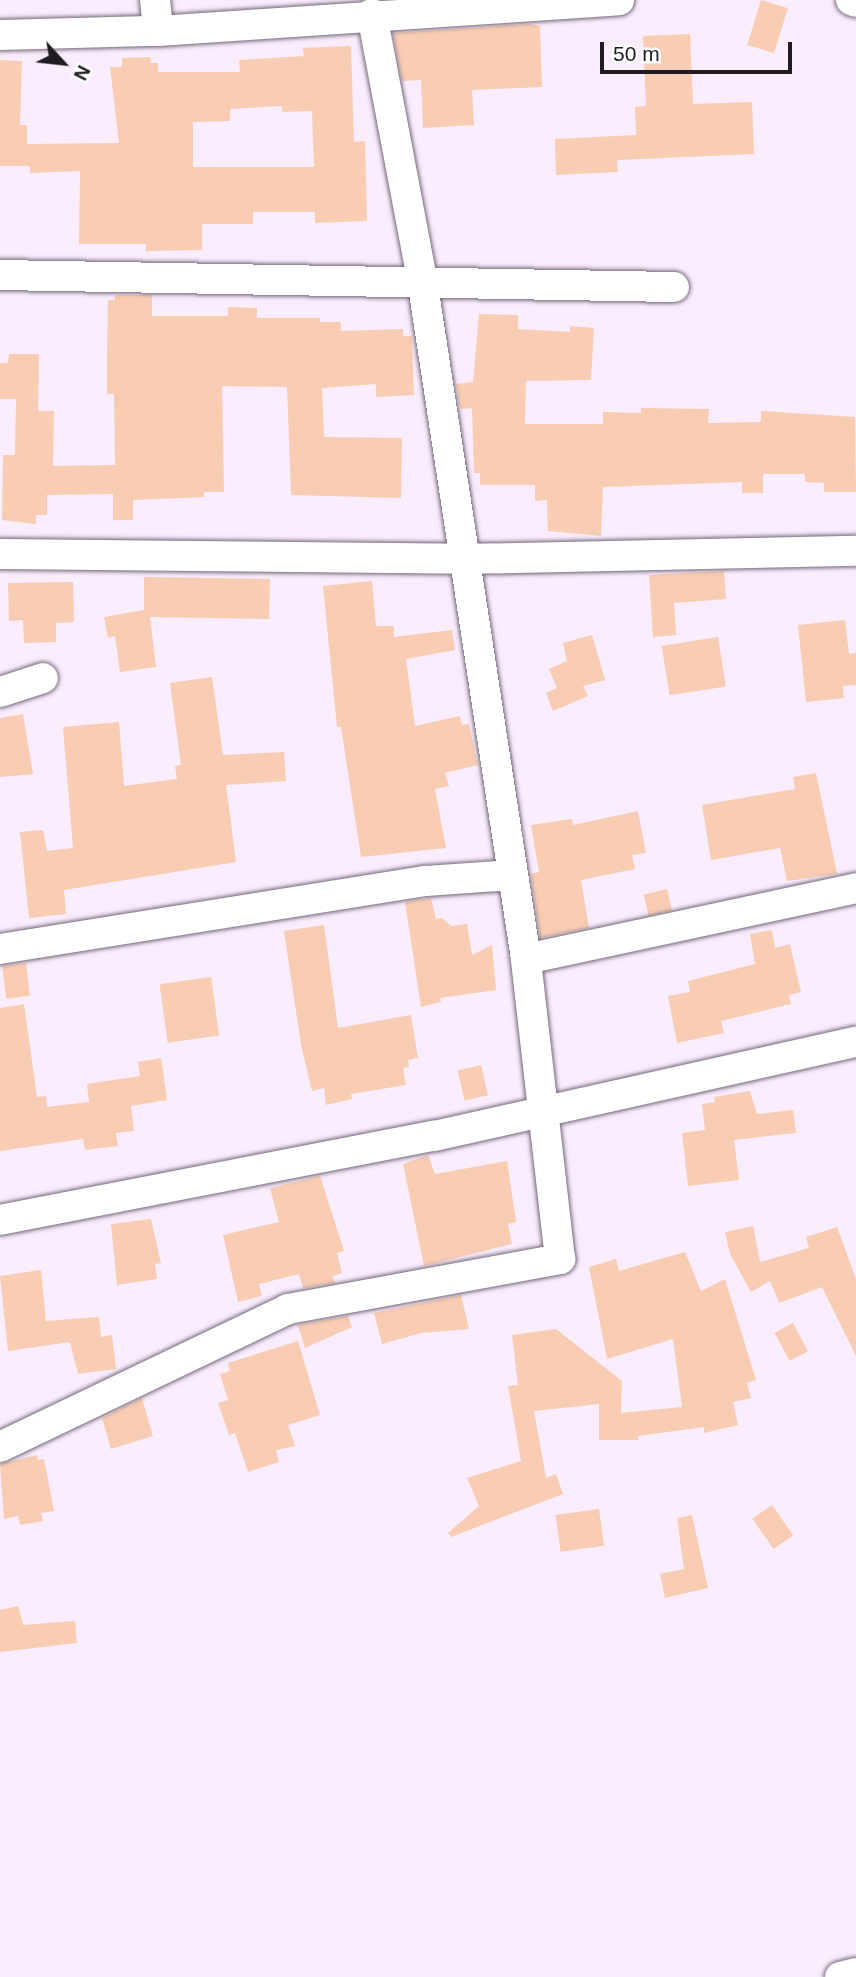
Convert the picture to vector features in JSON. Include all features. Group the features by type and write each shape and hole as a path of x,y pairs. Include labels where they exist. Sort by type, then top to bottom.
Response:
{"street":[{"path":"155,0 158,31"},
{"path":"0,35 158,31 372,14 619,0"},
{"path":"851,0 856,2"},
{"path":"0,1447 288,1309 560,1259 526,959 422,279 372,14"},
{"path":"0,275 422,279 674,287"},
{"path":"0,554 465,559 856,551"},
{"path":"0,692 43,678"},
{"path":"0,949 426,881 512,875"},
{"path":"526,959 856,888"},
{"path":"0,1220 434,1136 543,1109 856,1042"},
{"path":"840,1977 856,1973"}],"building":[{"path":"761,0 788,8 774,53 747,45"},
{"path":"530,24 540,26 542,87 472,90 474,125 423,128 421,80 402,81 393,33"},
{"path":"690,34 693,104 752,102 754,154 617,160 618,172 556,175 555,139 636,135 635,107 646,106 643,36"},
{"path":"351,46 354,142 365,141 367,221 315,223 315,212 253,212 253,224 202,224 202,250 146,251 146,244 79,244 80,171 30,173 30,166 0,166 0,60 22,61 20,125 27,125 27,144 119,143 110,67 122,67 122,58 150,57 151,63 158,63 158,72 240,72 239,60 304,56 303,48","holes":["282,106 282,112 312,111 314,167 193,167 193,122 230,121 230,109"]},
{"path":"115,295 152,295 152,316 228,316 228,307 257,308 257,318 320,318 320,322 341,322 341,331 403,329 403,336 412,336 414,395 376,397 376,384 322,388 324,437 402,438 401,498 291,495 287,387 222,386 224,492 204,492 204,497 133,500 133,520 113,520 113,494 47,495 47,515 36,515 36,524 2,520 3,455 15,455 16,399 0,399 0,363 8,363 9,354 39,354 38,411 54,411 53,466 115,465 114,394 107,394 107,357 108,300 115,300"},
{"path":"479,314 518,315 518,329 570,332 570,326 594,328 591,380 526,381 525,424 603,424 603,412 641,413 641,408 709,409 708,423 761,422 761,411 855,417 856,492 824,492 824,483 805,482 805,474 763,474 763,493 742,493 742,482 603,487 601,536 548,531 547,500 535,501 535,485 480,485 480,473 474,473 472,408 460,409 456,384 473,382"},
{"path":"724,571 726,599 674,603 676,635 653,637 649,575"},
{"path":"144,577 270,579 269,619 150,617 156,667 120,672 115,636 108,638 104,617 144,610"},
{"path":"372,581 376,626 394,626 394,637 452,630 455,650 406,659 415,726 460,716 462,725 469,724 478,765 445,773 449,786 435,789 446,848 361,857 341,727 337,727 323,586"},
{"path":"73,582 74,622 56,623 56,642 24,643 23,620 9,621 8,583"},
{"path":"845,620 849,654 856,653 856,685 843,686 844,698 806,702 798,625"},
{"path":"592,635 605,680 583,686 588,696 553,711 546,693 557,688 549,669 567,661 563,643"},
{"path":"718,637 726,686 670,695 662,646"},
{"path":"212,677 223,755 284,752 286,781 226,785 236,862 64,890 66,914 29,918 20,832 43,830 47,851 73,848 63,727 119,722 124,786 177,779 175,766 181,765 170,683"},
{"path":"23,714 33,774 0,777 0,718"},
{"path":"816,773 837,874 787,881 780,848 711,860 702,805 795,789 793,777"},
{"path":"638,811 646,853 632,855 635,869 581,880 589,928 540,938 531,874 539,872 531,825 572,819 573,825"},
{"path":"667,889 672,910 649,916 644,894"},
{"path":"431,898 436,919 442,918 451,926 467,924 472,955 492,945 496,990 440,998 441,1002 421,1007 405,902"},
{"path":"324,925 338,1028 411,1015 418,1058 408,1060 409,1067 403,1068 406,1085 351,1094 352,1099 326,1105 324,1088 312,1091 301,1045 284,931"},
{"path":"772,930 775,948 790,944 801,992 789,995 791,1004 721,1021 724,1033 677,1043 668,996 690,992 688,981 755,964 750,934"},
{"path":"26,963 30,996 6,999 2,966"},
{"path":"211,977 219,1035 168,1043 160,984"},
{"path":"24,1004 37,1097 46,1096 47,1107 89,1102 87,1084 140,1076 138,1062 161,1058 167,1100 131,1106 134,1131 116,1133 118,1146 85,1150 83,1139 0,1151 0,1008"},
{"path":"481,1065 488,1095 465,1101 458,1070"},
{"path":"750,1091 757,1114 793,1110 796,1133 734,1140 739,1180 688,1186 682,1133 705,1130 702,1104 715,1102 714,1097"},
{"path":"428,1155 435,1174 507,1161 516,1222 508,1224 512,1244 424,1266 403,1164"},
{"path":"320,1176 344,1251 337,1253 342,1273 332,1276 335,1283 303,1288 299,1274 259,1284 262,1296 238,1302 223,1235 279,1222 270,1188"},
{"path":"151,1219 161,1263 155,1264 157,1279 117,1285 111,1224"},
{"path":"753,1226 760,1262 809,1248 806,1237 837,1227 856,1279 856,1356 822,1287 779,1303 770,1281 751,1292 730,1254 725,1232"},
{"path":"685,1252 701,1291 725,1279 756,1380 747,1383 751,1398 733,1402 738,1425 704,1433 704,1427 638,1436 638,1440 599,1440 599,1404 534,1411 546,1478 556,1474 563,1494 451,1537 448,1533 479,1506 467,1478 521,1461 508,1386 518,1385 512,1335 556,1329 622,1381 621,1413 682,1407 673,1339 607,1359 589,1267 616,1259 619,1271"},
{"path":"41,1270 46,1321 99,1317 101,1337 112,1335 116,1369 78,1374 70,1342 8,1351 0,1276"},
{"path":"461,1295 469,1329 421,1333 382,1344 374,1313"},
{"path":"348,1316 352,1327 305,1348 298,1325"},
{"path":"793,1323 808,1351 789,1361 774,1333"},
{"path":"298,1341 320,1415 288,1425 295,1446 276,1450 279,1462 248,1472 235,1433 229,1435 218,1403 228,1400 220,1374 230,1371 228,1363"},
{"path":"142,1398 153,1436 111,1449 102,1418"},
{"path":"37,1455 38,1460 44,1459 54,1511 41,1513 43,1521 20,1525 18,1516 4,1519 0,1464"},
{"path":"772,1505 793,1535 774,1549 752,1519"},
{"path":"599,1509 604,1546 561,1552 555,1515"},
{"path":"692,1515 708,1588 665,1598 660,1574 684,1569 677,1518"},
{"path":"18,1606 23,1625 75,1621 77,1643 0,1652 0,1610"}]}
